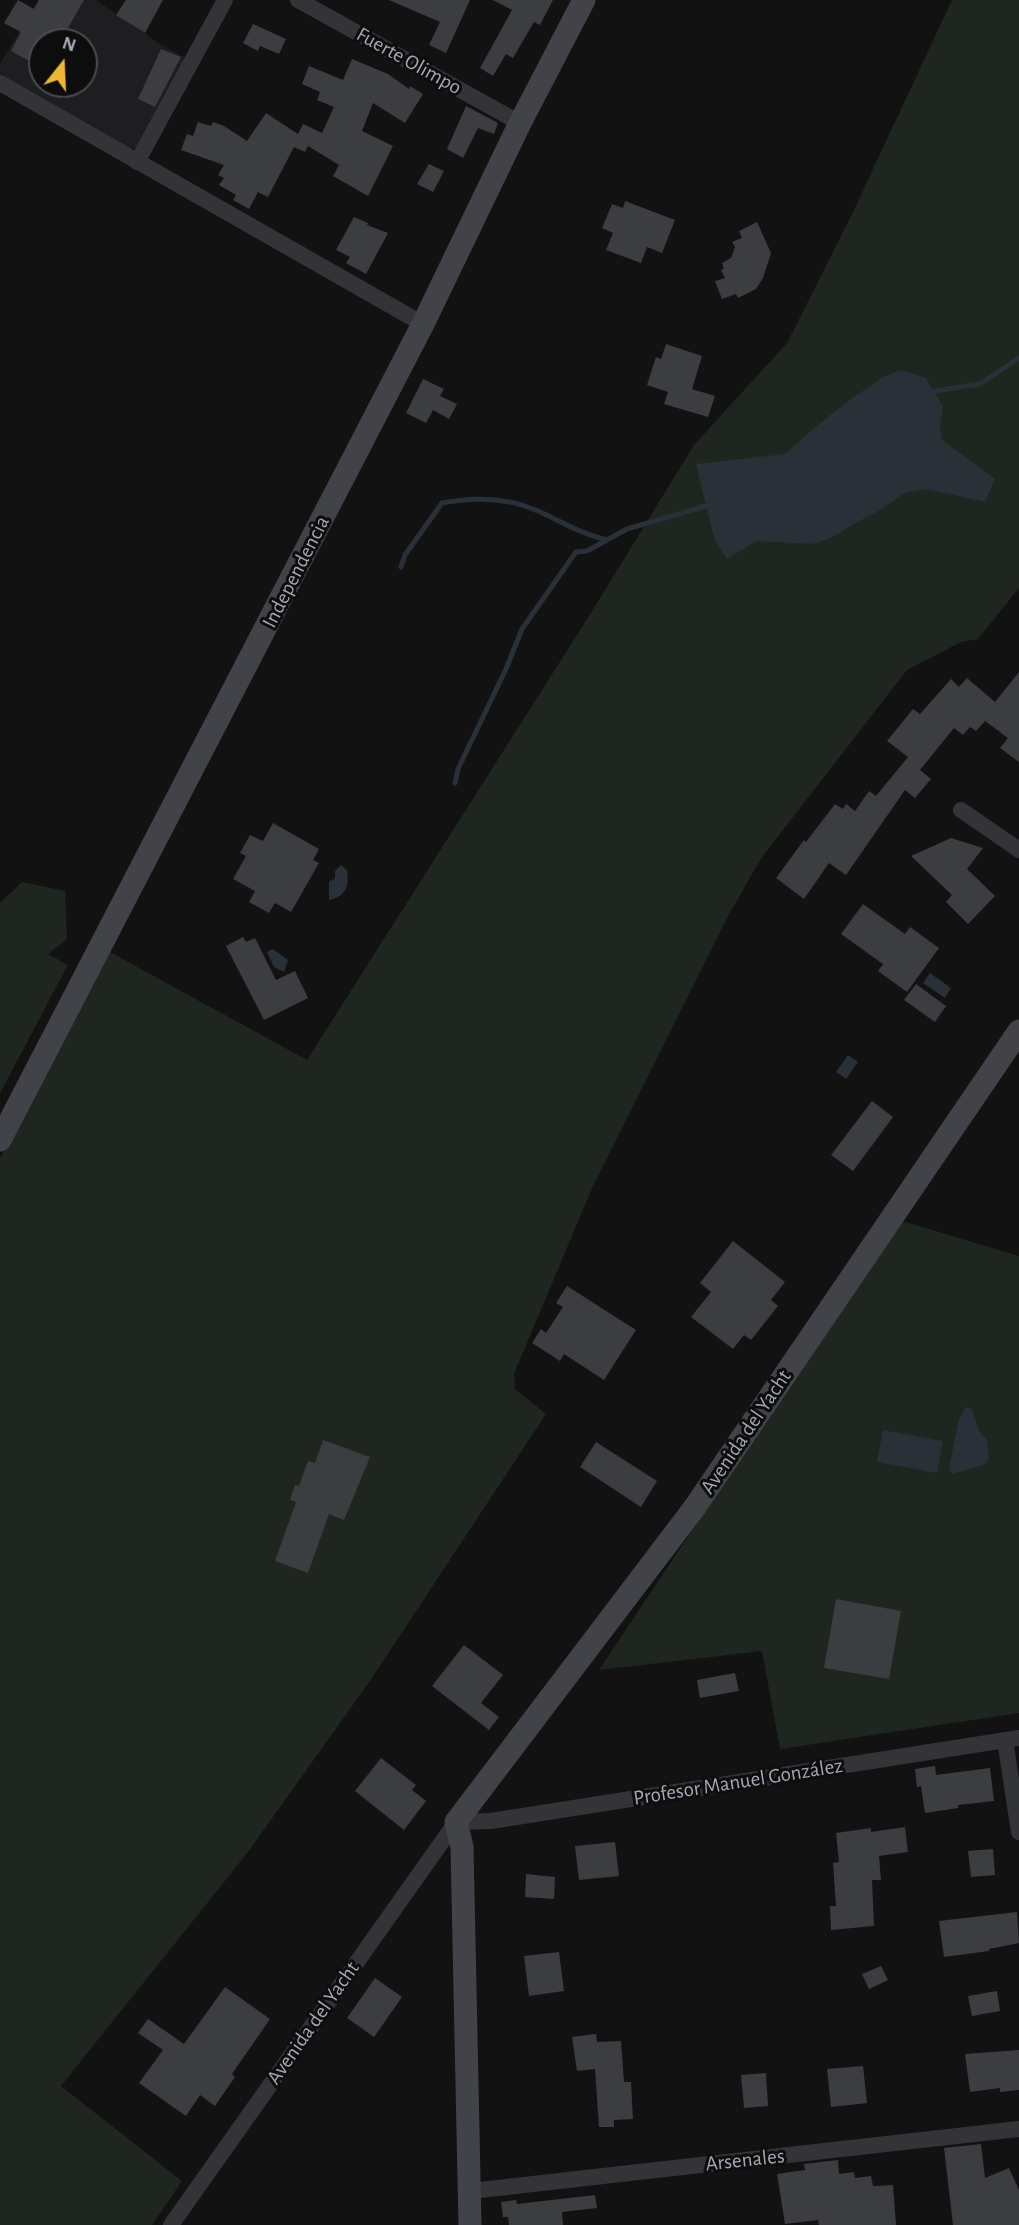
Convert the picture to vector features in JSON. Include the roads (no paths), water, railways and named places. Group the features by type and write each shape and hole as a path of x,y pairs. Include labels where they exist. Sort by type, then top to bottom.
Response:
{"street":[{"path":"137,162 225,0"},
{"name":"Fuerte Olimpo","path":"298,0 520,122"},
{"name":"Independencia","path":"0,1140 424,324 520,122 584,0"},
{"path":"0,83 424,324"},
{"path":"961,810 1019,850"},
{"name":"Avenida del Yacht","path":"171,2225 456,1822 695,1507 1019,1031"},
{"path":"1012,1739 1019,1832"},
{"name":"Profesor Manuel González","path":"456,1822 491,1821 1012,1739"},
{"path":"456,1822 462,1847 470,2225"},
{"name":"Arsenales","path":"471,2191 1019,2129"}],"waterway":[{"path":"930,394 934,391 980,384 1019,358"},
{"path":"401,567 405,555 442,503 454,501 478,499 526,506 607,540"},
{"path":"455,783 458,769 522,629 576,552 587,551 627,529 713,504"}]}
